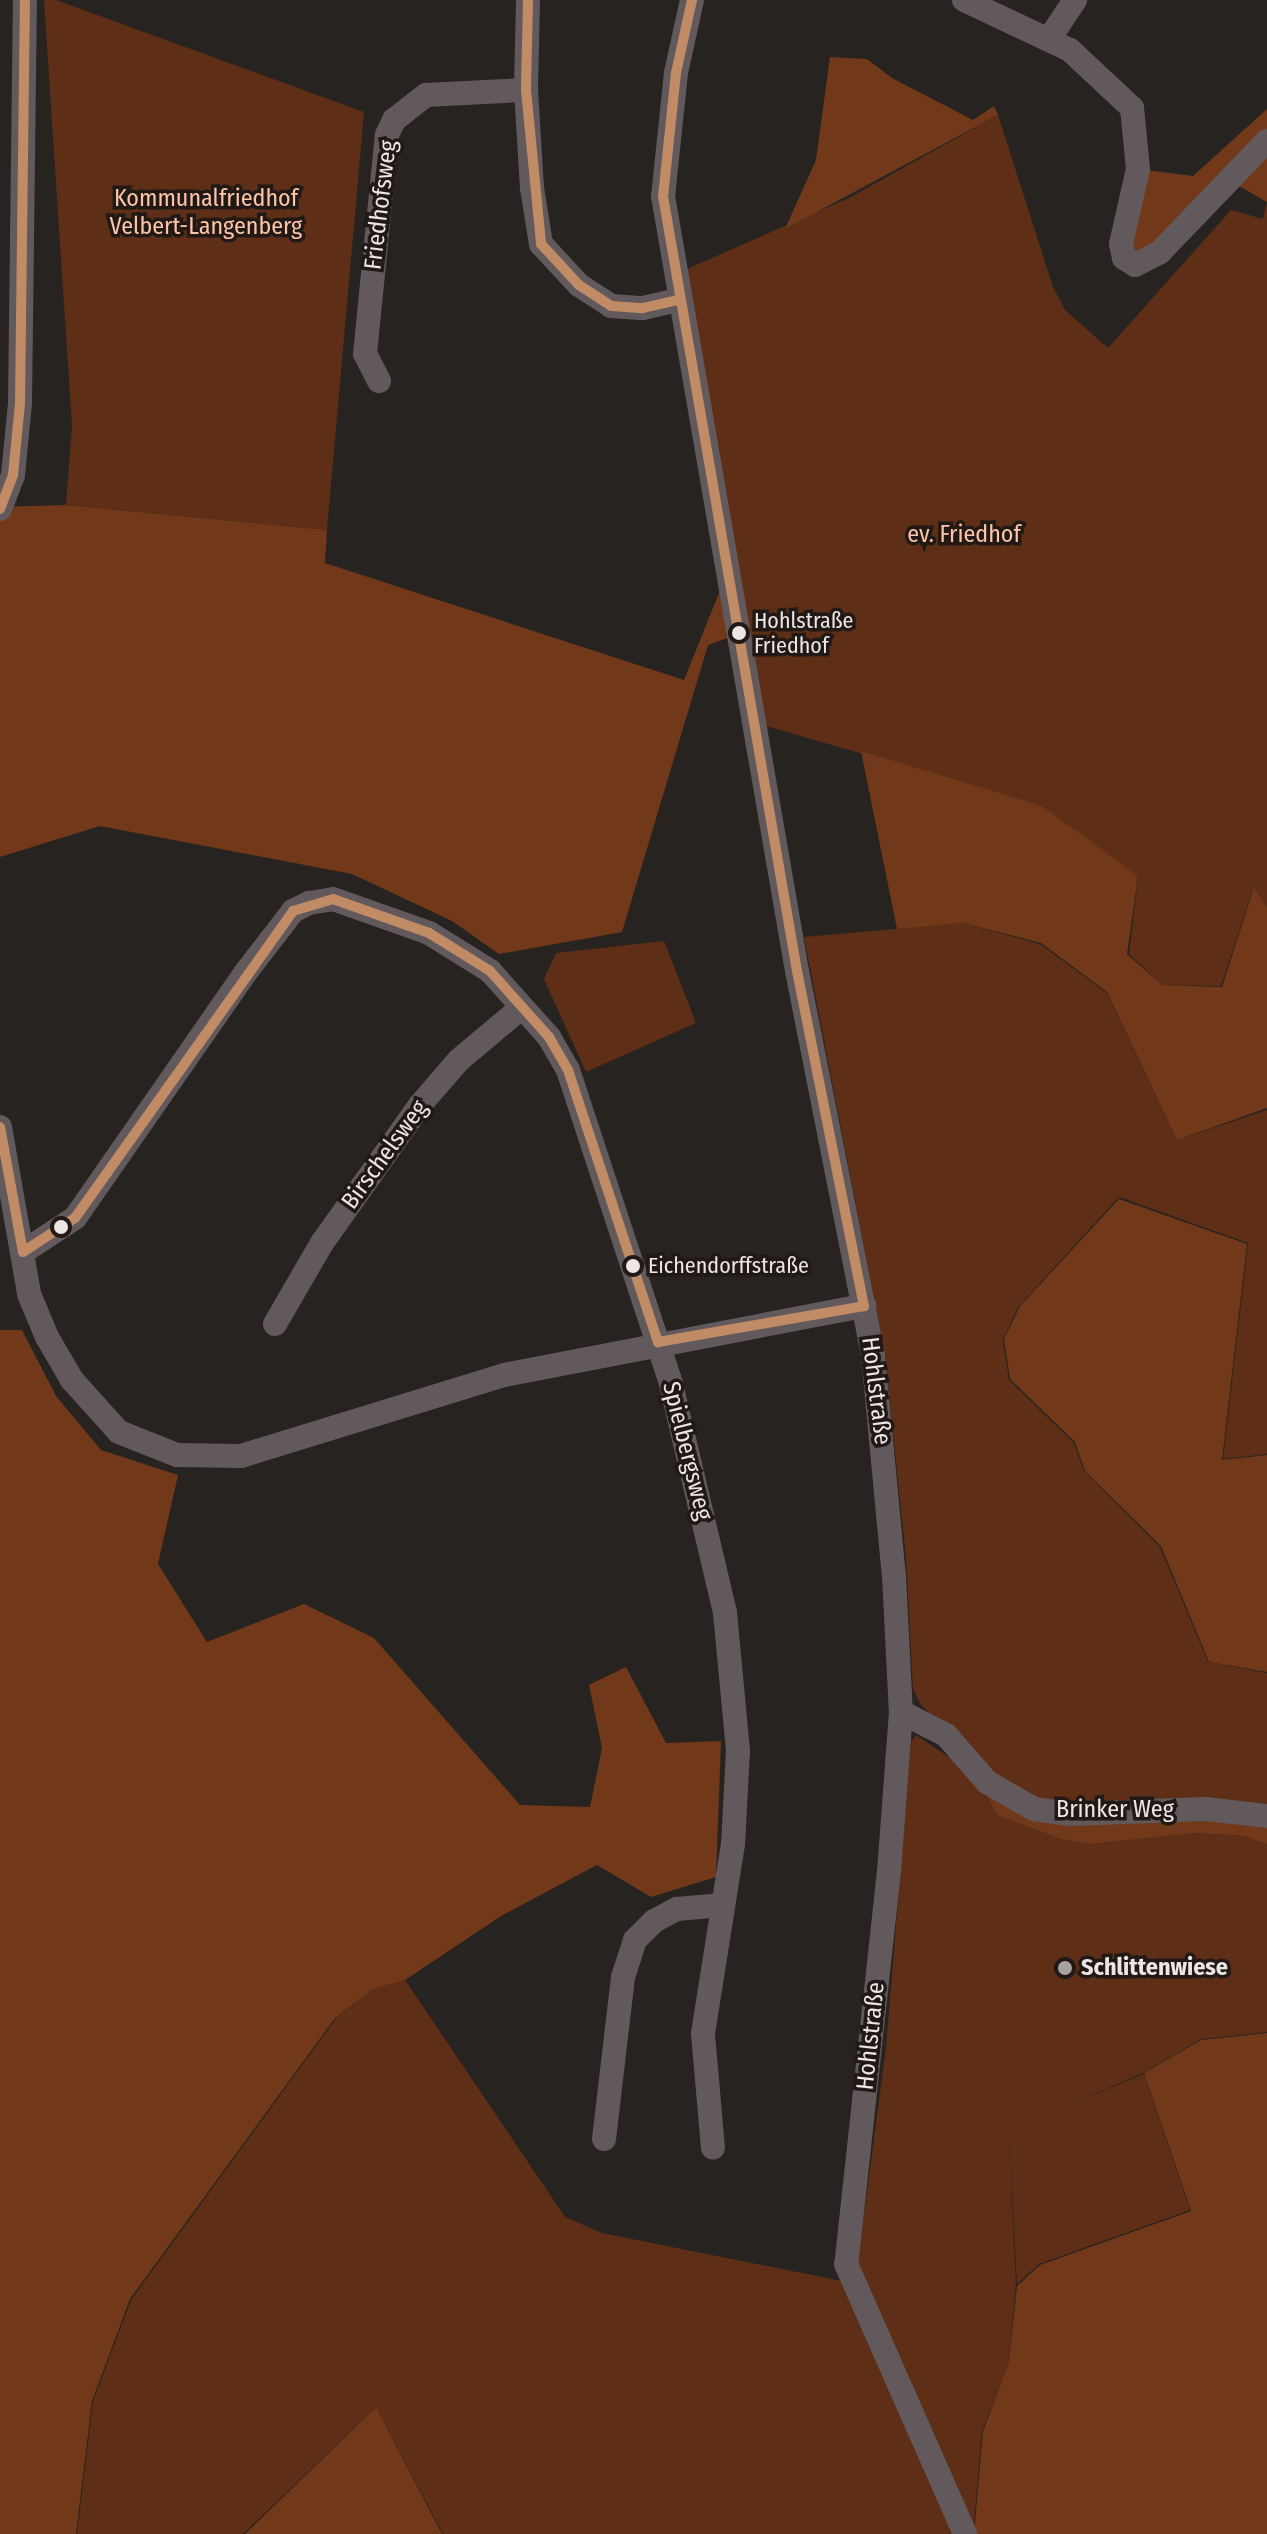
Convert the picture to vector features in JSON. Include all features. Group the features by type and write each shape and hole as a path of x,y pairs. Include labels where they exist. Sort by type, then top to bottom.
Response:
{"street":[{"path":"0,509 13,475 20,403 25,0"},
{"path":"528,0 526,90 532,188 541,244 579,285 611,306 643,308 677,300"},
{"name":"Hohlstraße","path":"692,0 676,73 663,196 677,300 733,582 797,971 864,1306 882,1427 901,1712 889,1871 846,2264 965,2534"},
{"path":"964,0 1049,39 1111,84 1132,108 1138,169 1121,244 1124,258 1135,265 1160,252 1267,141"},
{"path":"1049,39 1075,0"},
{"name":"Friedhofsweg","path":"379,381 365,354 390,127 407,106 426,95 526,90"},
{"name":"Spielbergsweg","path":"23,1252 75,1218 246,972 293,911 309,903 333,899 429,933 490,971 549,1037 568,1070 658,1342 709,1536 733,1667 738,1750 723,1905 703,2034 713,2148"},
{"name":"Birschelsweg","path":"275,1324 322,1243 420,1105 459,1060 521,1008"},
{"path":"0,1127 29,1294 72,1380 119,1432 177,1455 241,1456 398,1403 658,1342 864,1306"},
{"name":"Brinker Weg","path":"901,1712 946,1735 987,1782 1034,1809 1070,1814 1205,1809 1267,1816"},
{"path":"604,2139 623,1977 635,1940 654,1921 677,1909 723,1905"}],"green space":[{"name":"Kommunalfriedhof Velbert-Langenberg","path":"44,0 56,0 364,112 327,530 66,505 72,426"},
{"name":"ev. Friedhof","path":"998,115 1053,287 1065,310 1108,348 1231,210 1263,219 1267,202 1267,910 1254,886 1221,986 1162,985 1129,954 1138,878 1042,806 756,723 677,300 689,268 849,198"},
{"path":"963,923 1040,944 1107,993 1177,1140 1267,1110 1267,1454 1223,1459 1248,1243 1119,1197 1018,1307 1003,1340 1009,1380 1074,1443 1084,1471 1160,1547 1208,1662 1267,1673 1267,1809 1037,1804 995,1778 921,1705 913,1689 906,1558 885,1355 804,937"},
{"path":"664,941 696,1023 586,1072 544,979 556,953"},
{"path":"916,1735 959,1764 984,1790 997,1815 1061,1839 1092,1844 1195,1833 1244,1836 1267,1844 1267,2032 1201,2039 1143,2073 1076,2102 1144,2074 1190,2210 1039,2264 1017,2284 1009,2129 1016,2285 1009,2363 982,2431 973,2534 443,2534 376,2407 243,2534 77,2534 93,2401 131,2300 337,2017 373,1989 405,1980 565,2217 602,2233 842,2281 854,2262 864,2214 886,2048 911,1742"}],"shaded area":[{"path":"830,57 867,59 892,78 973,120 994,106 998,115 785,229 816,160"},
{"path":"1267,109 1267,202 1227,179 1135,265 1122,230 1138,169 1193,176"},
{"path":"66,505 327,530 325,563 684,680 719,593 733,582 741,633 708,645 622,932 499,954 452,921 352,874 100,826 0,857 0,507"},
{"path":"861,751 1042,806 1138,876 1127,954 1162,985 1222,987 1254,887 1267,908 1267,1108 1177,1140 1107,992 1041,943 963,923 897,929"},
{"path":"1119,1199 1247,1244 1222,1460 1267,1455 1267,1672 1209,1662 1161,1546 1085,1471 1075,1442 1010,1379 1004,1339 1020,1306"},
{"path":"0,1330 22,1330 56,1396 101,1450 178,1475 158,1564 207,1642 304,1604 374,1638 520,1805 590,1807 602,1748 589,1685 626,1667 666,1743 721,1741 716,1877 651,1897 597,1865 501,1916 405,1980 373,1989 335,2018 130,2299 92,2401 76,2534 0,2534"},
{"path":"984,1790 1033,1814 1202,1814 1267,1823 1267,1844 1244,1836 1195,1833 1092,1844 1061,1839 997,1815"},
{"path":"1267,2033 1267,2534 974,2534 983,2431 1009,2362 1017,2286 1040,2265 1191,2211 1144,2073 1201,2040"},
{"path":"376,2407 442,2534 245,2534"}],"transit line":[{"path":"0,509 13,475 20,403 25,0"},
{"path":"528,0 526,90 541,244 579,285 611,306 643,308 677,300"},
{"path":"692,0 676,73 663,196 797,971 864,1306"},
{"path":"23,1252 75,1218 293,911 333,899 429,933 490,971 549,1037 568,1070 658,1342"},
{"path":"0,1127 23,1252"},
{"path":"658,1342 864,1306"}],"place":[{"name":"Hohlstraße Friedhof","path":"739,633"},
{"name":"Eichendorffstraße","path":"633,1266"},
{"name":"Schlittenwiese","path":"1065,1968"}]}
